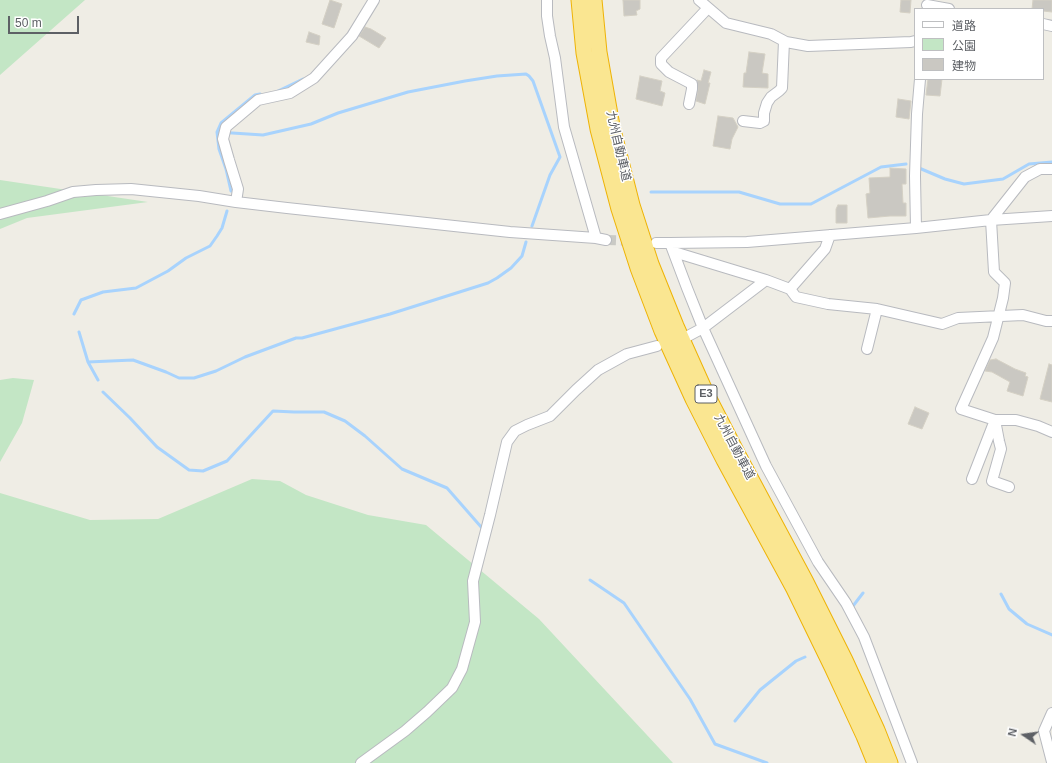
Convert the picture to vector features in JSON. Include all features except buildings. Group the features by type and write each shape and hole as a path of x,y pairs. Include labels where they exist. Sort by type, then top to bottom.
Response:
{"highway":[{"name":"九州自動車道","path":"579,0 584,54 598,129 619,209 638,268 662,331 693,399 724,460 794,589 861,729 875,763"},
{"name":"九州自動車道","path":"594,0 599,52 612,126 632,205 651,264 670,313 706,393 845,660 877,730 890,763"}],"street":[{"path":"236,202 238,189 228,160 223,139 226,127 258,100 290,93 314,78 352,36 374,0"},
{"path":"0,214 73,192 131,189 510,232 601,239 564,127 555,58 548,22 547,0"},
{"path":"699,0 726,23 772,34 784,41 808,46 914,41"},
{"path":"927,5 944,8"},
{"path":"689,104 692,84 669,72 661,64 661,58 708,8"},
{"path":"743,121 760,123 764,121 764,113 767,103 771,97 782,88 784,41"},
{"path":"916,228 915,176 920,80"},
{"path":"1052,169 1040,169 1025,177 991,220 994,272 1005,283 1003,298 997,317 993,338 961,409 995,420 1016,420 1038,426 1052,432"},
{"path":"672,248 1052,216"},
{"path":"790,289 825,249 830,235"},
{"path":"656,243 790,289 796,297 822,303 878,309 942,324 958,318 1023,315 1046,321 1052,321"},
{"path":"672,248 703,328 766,466 818,562 846,603 864,637 912,763"},
{"path":"688,336 703,328 766,280"},
{"path":"867,349 878,309"},
{"path":"361,763 427,712 452,688 462,669 475,622 473,581 507,442 515,432 527,425 550,416 598,370 628,354 657,346"},
{"path":"972,479 995,420"},
{"path":"995,420 1001,449 992,481 1009,487"},
{"path":"1052,713 1044,730 1052,762"}],"green space":[{"path":"0,0 85,0 0,75"},
{"path":"0,180 148,202 27,218 0,229"},
{"path":"13,378 34,380 22,423 0,462 0,380"},
{"path":"252,479 280,481 306,495 368,515 426,525 539,619 673,763 0,763 0,493 90,520 158,519"}],"waterway":[{"path":"217,132 263,135 311,124 338,113 408,92 497,76 526,74 533,81 560,157 550,175 532,226"},
{"path":"278,91 303,79"},
{"path":"231,191 226,169 219,149 217,132 221,123 255,95 260,94"},
{"path":"919,168 945,179 964,184 1003,179 1029,164 1052,162"},
{"path":"651,192 739,192 780,204 811,204 881,167 906,164"},
{"path":"74,314 81,300 103,292 136,288 168,271 186,258 210,246 222,228 227,211"},
{"path":"88,362 133,360 179,378 194,378 216,371 245,357 296,338 302,338 390,314 488,283 511,268 522,256 526,242"},
{"path":"79,332 88,362 98,380"},
{"path":"103,392 157,447 189,470 203,471 227,461 273,411 324,412 345,421 365,436 402,469 447,488 482,528"},
{"path":"590,580 624,603 690,699 715,744 767,763"},
{"path":"853,606 863,593"},
{"path":"1001,594 1009,609 1027,624 1052,635"},
{"path":"735,721 760,690 796,661 805,657"}],"tunnel":[{"path":"606,240 634,241"}]}
